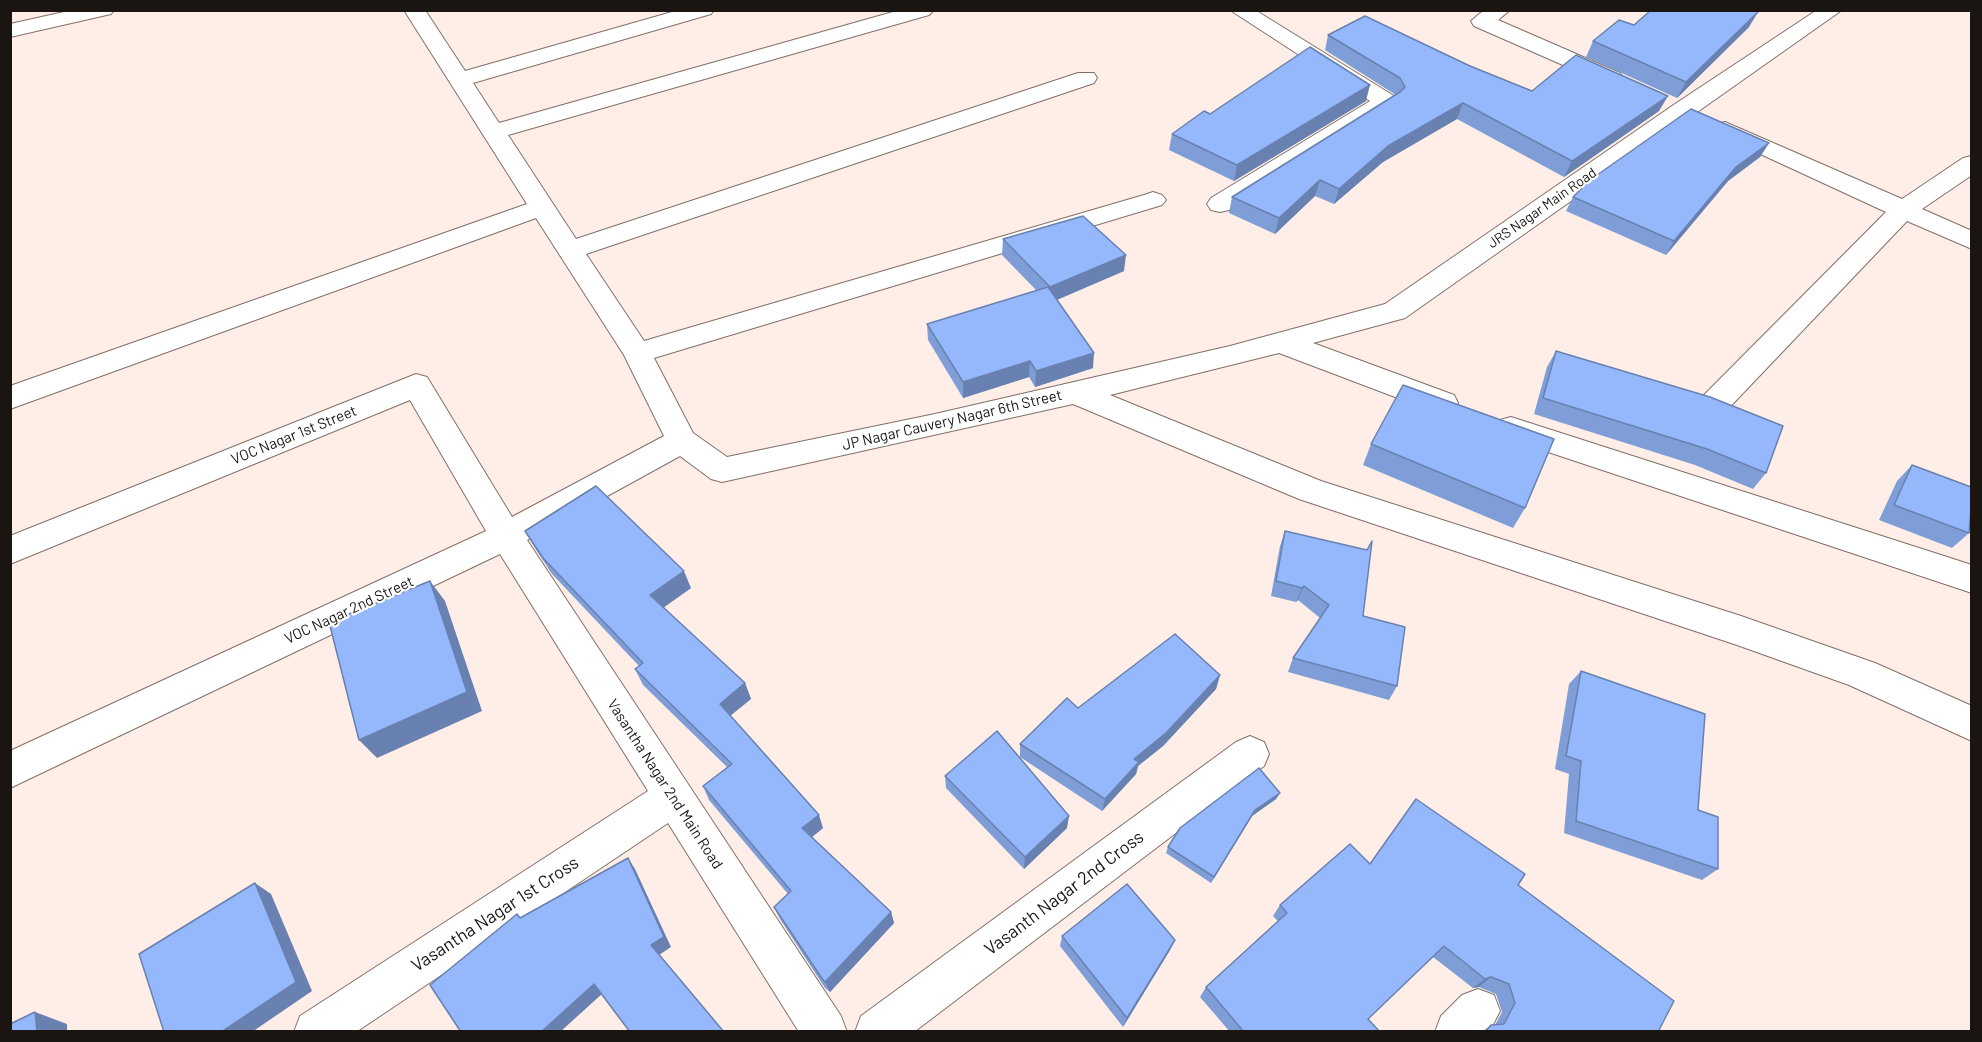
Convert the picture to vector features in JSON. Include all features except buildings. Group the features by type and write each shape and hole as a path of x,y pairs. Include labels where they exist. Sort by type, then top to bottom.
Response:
{"main road":[{"path":"10,17 42,10"},
{"path":"10,31 104,10"},
{"path":"414,10 637,353 682,441"},
{"path":"460,80 704,10"},
{"path":"1220,204 1386,101 1240,10"},
{"path":"1500,10 1482,21 1630,86"},
{"name":"JRS Nagar Main Road","path":"1230,356 1395,311 1672,105 1832,10"},
{"path":"493,132 922,11"},
{"path":"570,250 1086,78"},
{"path":"1672,105 1971,241"},
{"path":"1715,403 1903,210 1971,163"},
{"path":"637,353 1153,200"},
{"path":"10,398 542,207"},
{"path":"1280,342 1474,415 1971,579"},
{"name":"JP Nagar Cauvery Nagar 6th Street","path":"682,441 722,470 1230,356"},
{"name":"VOC Nagar 1st Street","path":"10,551 416,385 506,536"},
{"path":"1074,392 1310,490 1752,635 1862,674 1971,724"},
{"name":"VOC Nagar 2nd Street","path":"10,770 506,536 682,441"},
{"name":"Vasantha Nagar 2nd Main Road","path":"506,536 825,1032"},
{"name":"Vasanth Nagar 2nd Cross","path":"877,1032 1250,753"},
{"name":"Vasantha Nagar 1st Cross","path":"316,1032 674,797"}]}
